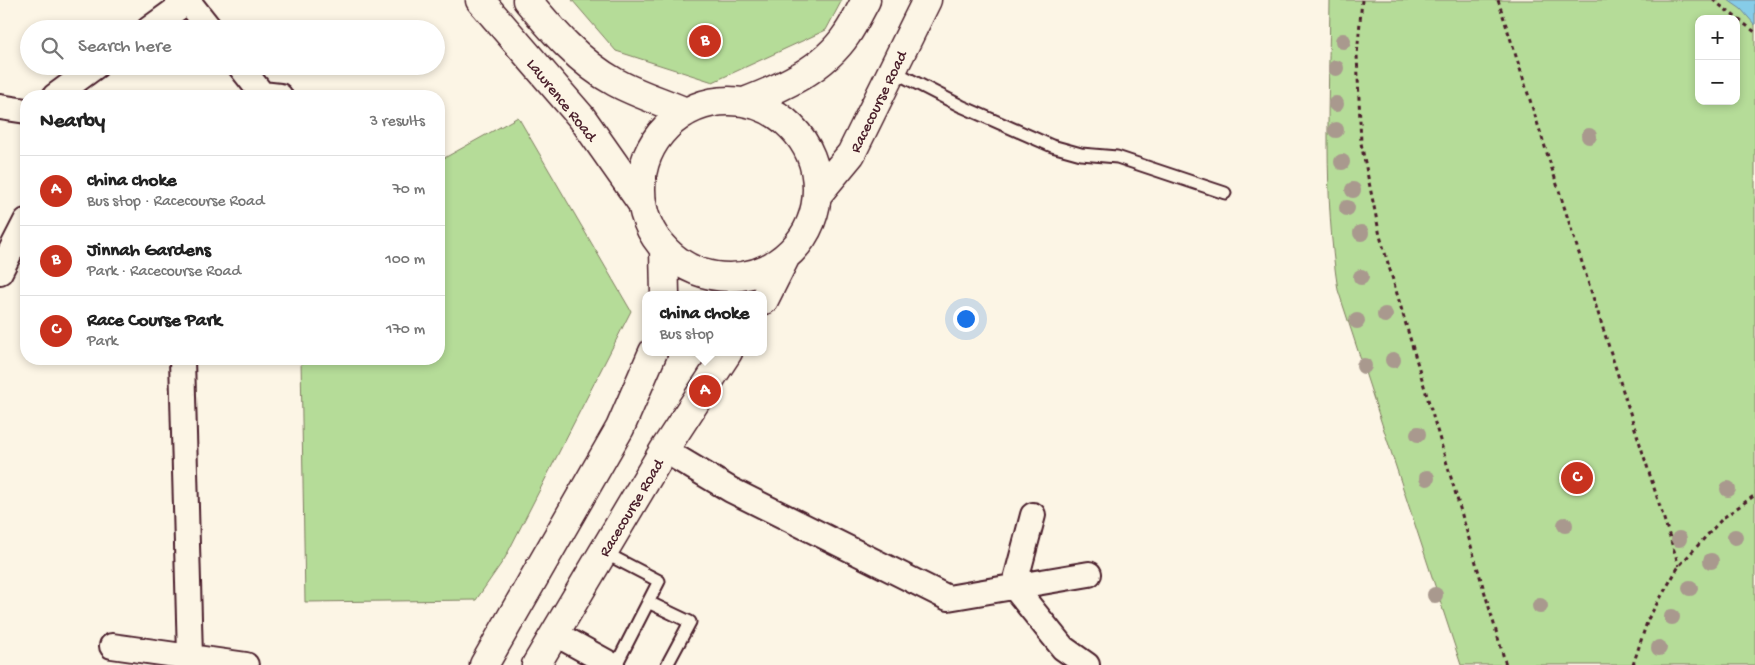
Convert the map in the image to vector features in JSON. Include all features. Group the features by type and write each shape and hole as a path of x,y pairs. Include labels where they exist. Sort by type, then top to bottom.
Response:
{"main road":[{"name":"Lawrence Road","path":"480,0 582,118 641,202"},
{"path":"527,0 578,56 598,71 630,89 686,112"},
{"path":"744,102 776,90 819,63 846,36 866,0"},
{"name":"Racecourse Road","path":"817,195 851,154 927,0"},
{"path":"767,294 786,256 802,238 812,218 817,195 815,169 806,145 790,125 783,120 768,110 744,102 724,101 705,104 686,112 665,128 650,149 642,175 641,202 649,227 664,249 685,265 710,275 719,276 737,276 763,270 786,256"},
{"path":"664,249 665,291"},
{"path":"484,665 620,428 650,356"},
{"name":"Racecourse Road","path":"536,665 664,450 725,356"}],"street":[{"path":"161,20 188,0 203,20"},
{"path":"63,90 84,75"},
{"path":"247,75 259,90"},
{"path":"0,107 20,110"},
{"path":"0,272 20,233"},
{"path":"182,365 190,656"},
{"path":"664,450 731,490 948,598 1089,574"},
{"path":"1014,587 1033,515"},
{"path":"1014,587 1063,648 1087,665"},
{"path":"554,633 614,665"},
{"path":"112,646 246,665"}],"lane":[{"path":"891,70 961,106 1052,146 1081,154 1117,157 1225,193"},
{"path":"603,552 659,581 614,665"},
{"path":"648,602 690,622 667,665"}],"path":[{"path":"1362,0 1357,56 1361,142 1380,236 1506,665"},
{"path":"1498,0 1679,566"},
{"path":"1713,0 1755,32"},
{"path":"1633,665 1648,620 1679,566 1723,518 1755,495"}],"green space":[{"path":"572,0 842,0 826,30 713,82 616,51"},
{"path":"1330,0 1755,0 1755,665 1461,665 1338,290 1330,218 1328,109"},
{"path":"518,117 631,311 505,558 476,600 305,602 301,365 445,365 445,158"}],"water":[{"path":"1728,0 1755,0 1755,25 1741,9"}],"place":[{"name":"Jinnah Gardens","path":"705,41"},
{"name":"china choke","path":"705,391"},
{"name":"Race Course Park","path":"1577,478"}]}
